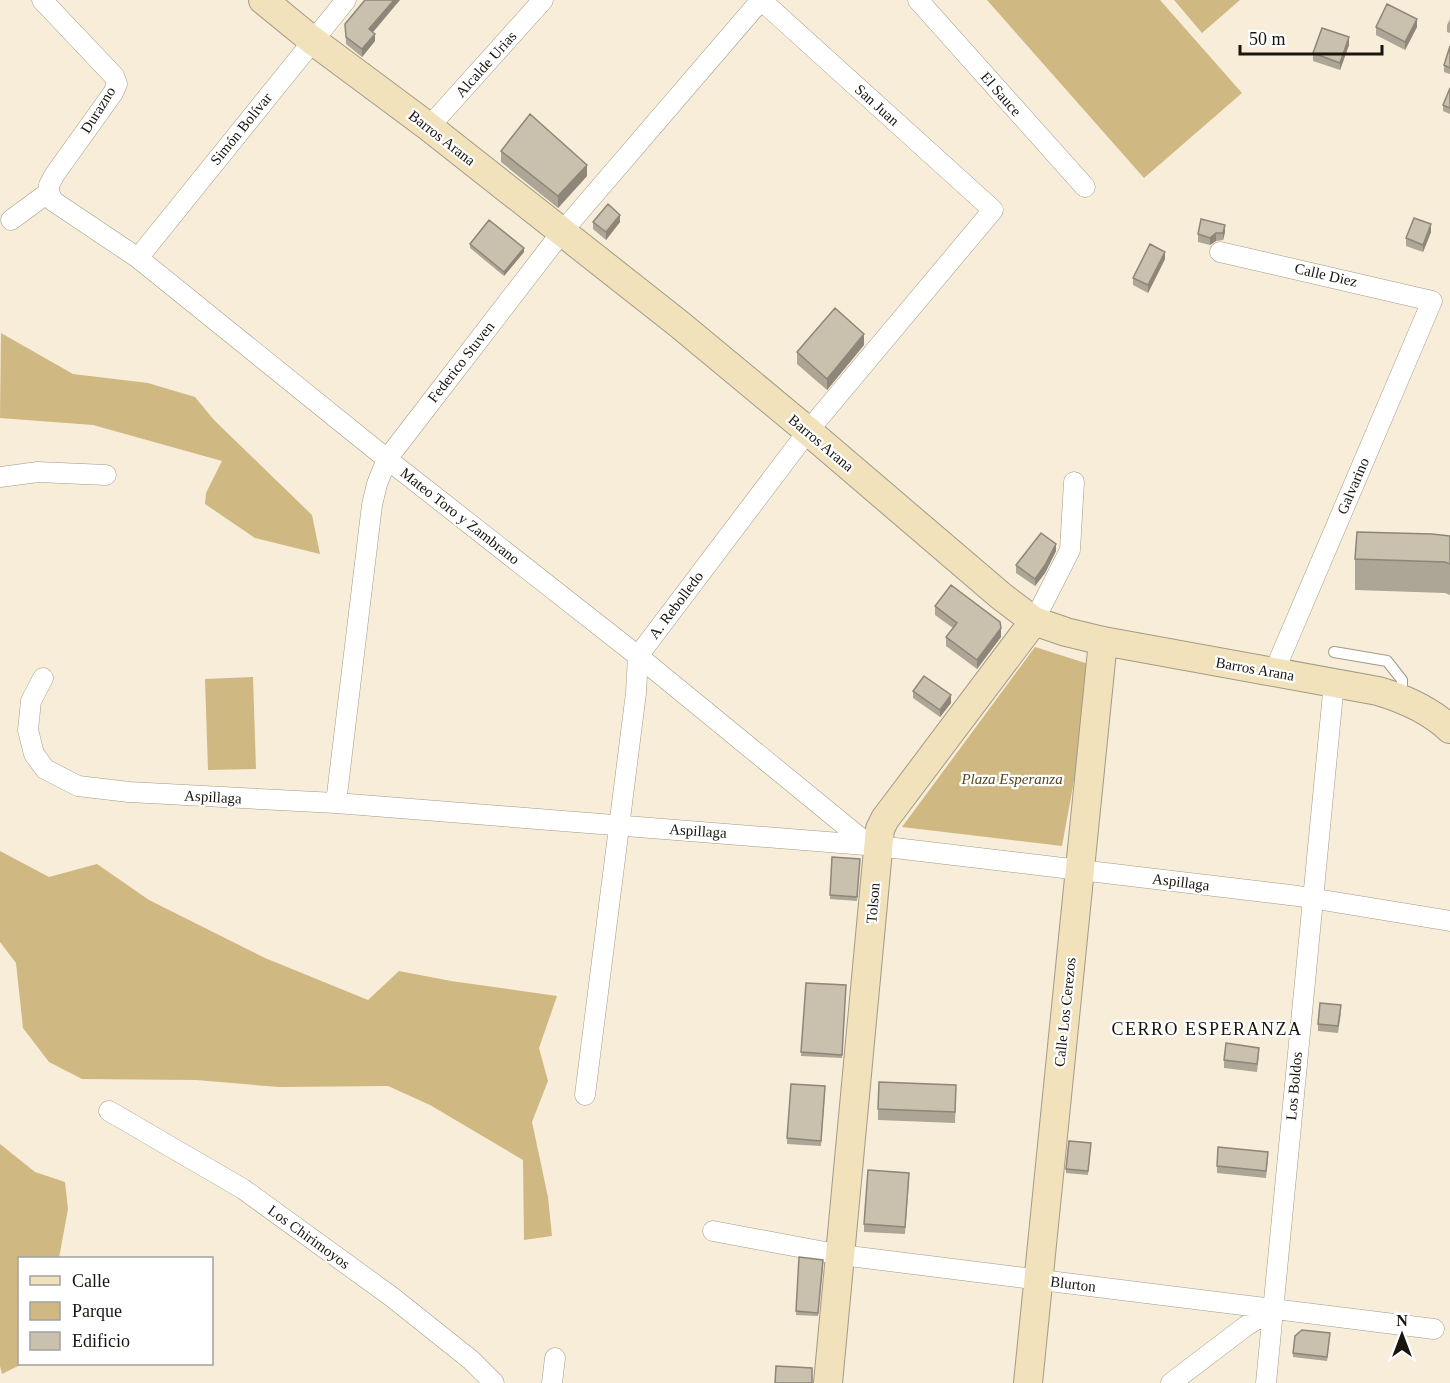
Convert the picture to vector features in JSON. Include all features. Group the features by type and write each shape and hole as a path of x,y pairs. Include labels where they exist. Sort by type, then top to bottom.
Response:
{"street":[{"name":"Durazno","path":"11,220 49,192 49,185 55,174 113,93 117,84 114,76 42,0"},
{"name":"Barros Arana","path":"263,0 312,40 429,127 679,324 1000,596 1034,621 1103,641 1334,682 1402,698 1439,718 1450,729"},
{"name":"Simón Bolívar","path":"138,258 346,0"},
{"name":"Alcalde Urias","path":"429,127 543,0"},
{"name":"San Juan","path":"761,0 993,210"},
{"name":"Federico Stuven","path":"336,803 372,505 376,484 387,459 561,233 761,0"},
{"name":"El Sauce","path":"918,0 1084,187"},
{"name":"Mateo Toro y Zambrano","path":"49,192 52,201 138,258 387,459 874,845"},
{"name":"A. Rebolledo","path":"638,656 808,431 993,210"},
{"name":"Calle Diez","path":"1220,252 1354,281 1432,301"},
{"name":"Galvarino","path":"1274,672 1432,301"},
{"path":"0,477 38,472 106,475"},
{"name":"Tolson","path":"828,1383 842,1255 874,845 885,819 1034,621 1070,550 1074,482"},
{"name":"Calle Los Cerezos","path":"1028,1383 1103,641"},
{"path":"585,1095 636,693 638,656"},
{"name":"Aspillaga","path":"44,678 31,701 28,730 34,754 45,770 78,786 129,792 336,803 874,845 1311,899 1450,921"},
{"name":"Los Boldos","path":"1266,1383 1311,899 1334,682"},
{"name":"Los Chirimoyos","path":"109,1111 243,1189 392,1297 471,1360 494,1383"},
{"name":"Blurton","path":"713,1231 842,1255 1434,1329"},
{"path":"1172,1383 1246,1326 1273,1309"},
{"path":"552,1383 555,1358"}],"lane":[{"path":"1334,652 1387,661 1402,680 1402,698"}],"green space":[{"path":"987,0 1160,0 1242,93 1144,178"},
{"path":"1174,0 1240,0 1202,33"},
{"path":"1,333 73,374 148,383 195,397 214,420 312,515 320,554 255,538 205,504 206,493 222,461 93,425 0,418"},
{"name":"Plaza Esperanza","path":"1035,647 1095,666 1062,846 902,827"},
{"path":"253,677 256,769 208,770 205,679"},
{"path":"0,851 49,877 97,864 149,900 265,958 368,1000 399,971 557,996 539,1048 548,1081 532,1122 548,1197 552,1236 524,1240 523,1160 430,1105 388,1086 279,1087 196,1080 82,1079 49,1062 23,1028 16,963 0,942"},
{"path":"0,1144 35,1172 65,1182 68,1209 59,1257 18,1257 18,1365 20,1365 2,1374 0,1366"}],"building":[{"path":"365,0 394,0 369,29 375,34 362,49 346,37 345,24"},
{"path":"1387,4 1417,19 1405,42 1376,27"},
{"path":"1322,28 1349,37 1340,63 1313,53"},
{"path":"1450,46 1450,68 1444,65"},
{"path":"1450,88 1450,108 1443,105"},
{"path":"530,114 587,165 558,196 501,151"},
{"path":"608,204 620,215 606,232 593,222"},
{"path":"1414,218 1431,224 1423,245 1406,238"},
{"path":"1201,219 1225,225 1223,233 1216,233 1210,238 1198,234"},
{"path":"489,220 524,248 504,272 470,244"},
{"path":"1150,244 1165,252 1148,285 1133,278"},
{"path":"835,308 864,334 827,379 797,352"},
{"path":"1357,532 1450,536 1450,564 1355,559"},
{"path":"1041,533 1056,544 1035,579 1016,565"},
{"path":"951,585 1000,622 1001,628 977,660 946,637 957,623 935,606"},
{"path":"924,676 951,695 940,710 913,691"},
{"path":"832,857 860,859 857,897 830,895"},
{"path":"806,983 846,985 842,1055 801,1052"},
{"path":"1320,1003 1341,1005 1338,1026 1318,1024"},
{"path":"1226,1043 1259,1048 1257,1064 1224,1060"},
{"path":"879,1082 956,1085 955,1112 878,1109"},
{"path":"791,1084 825,1086 821,1141 787,1138"},
{"path":"1069,1141 1091,1143 1088,1171 1066,1169"},
{"path":"1218,1147 1268,1152 1266,1171 1217,1166"},
{"path":"868,1170 909,1173 905,1227 864,1224"},
{"path":"799,1257 823,1260 818,1313 796,1311"},
{"path":"1302,1330 1330,1333 1327,1357 1293,1353 1295,1336"},
{"path":"776,1366 812,1368 812,1383 775,1383"}],"district":[{"name":"CERRO ESPERANZA","path":"1207,1029"}]}
